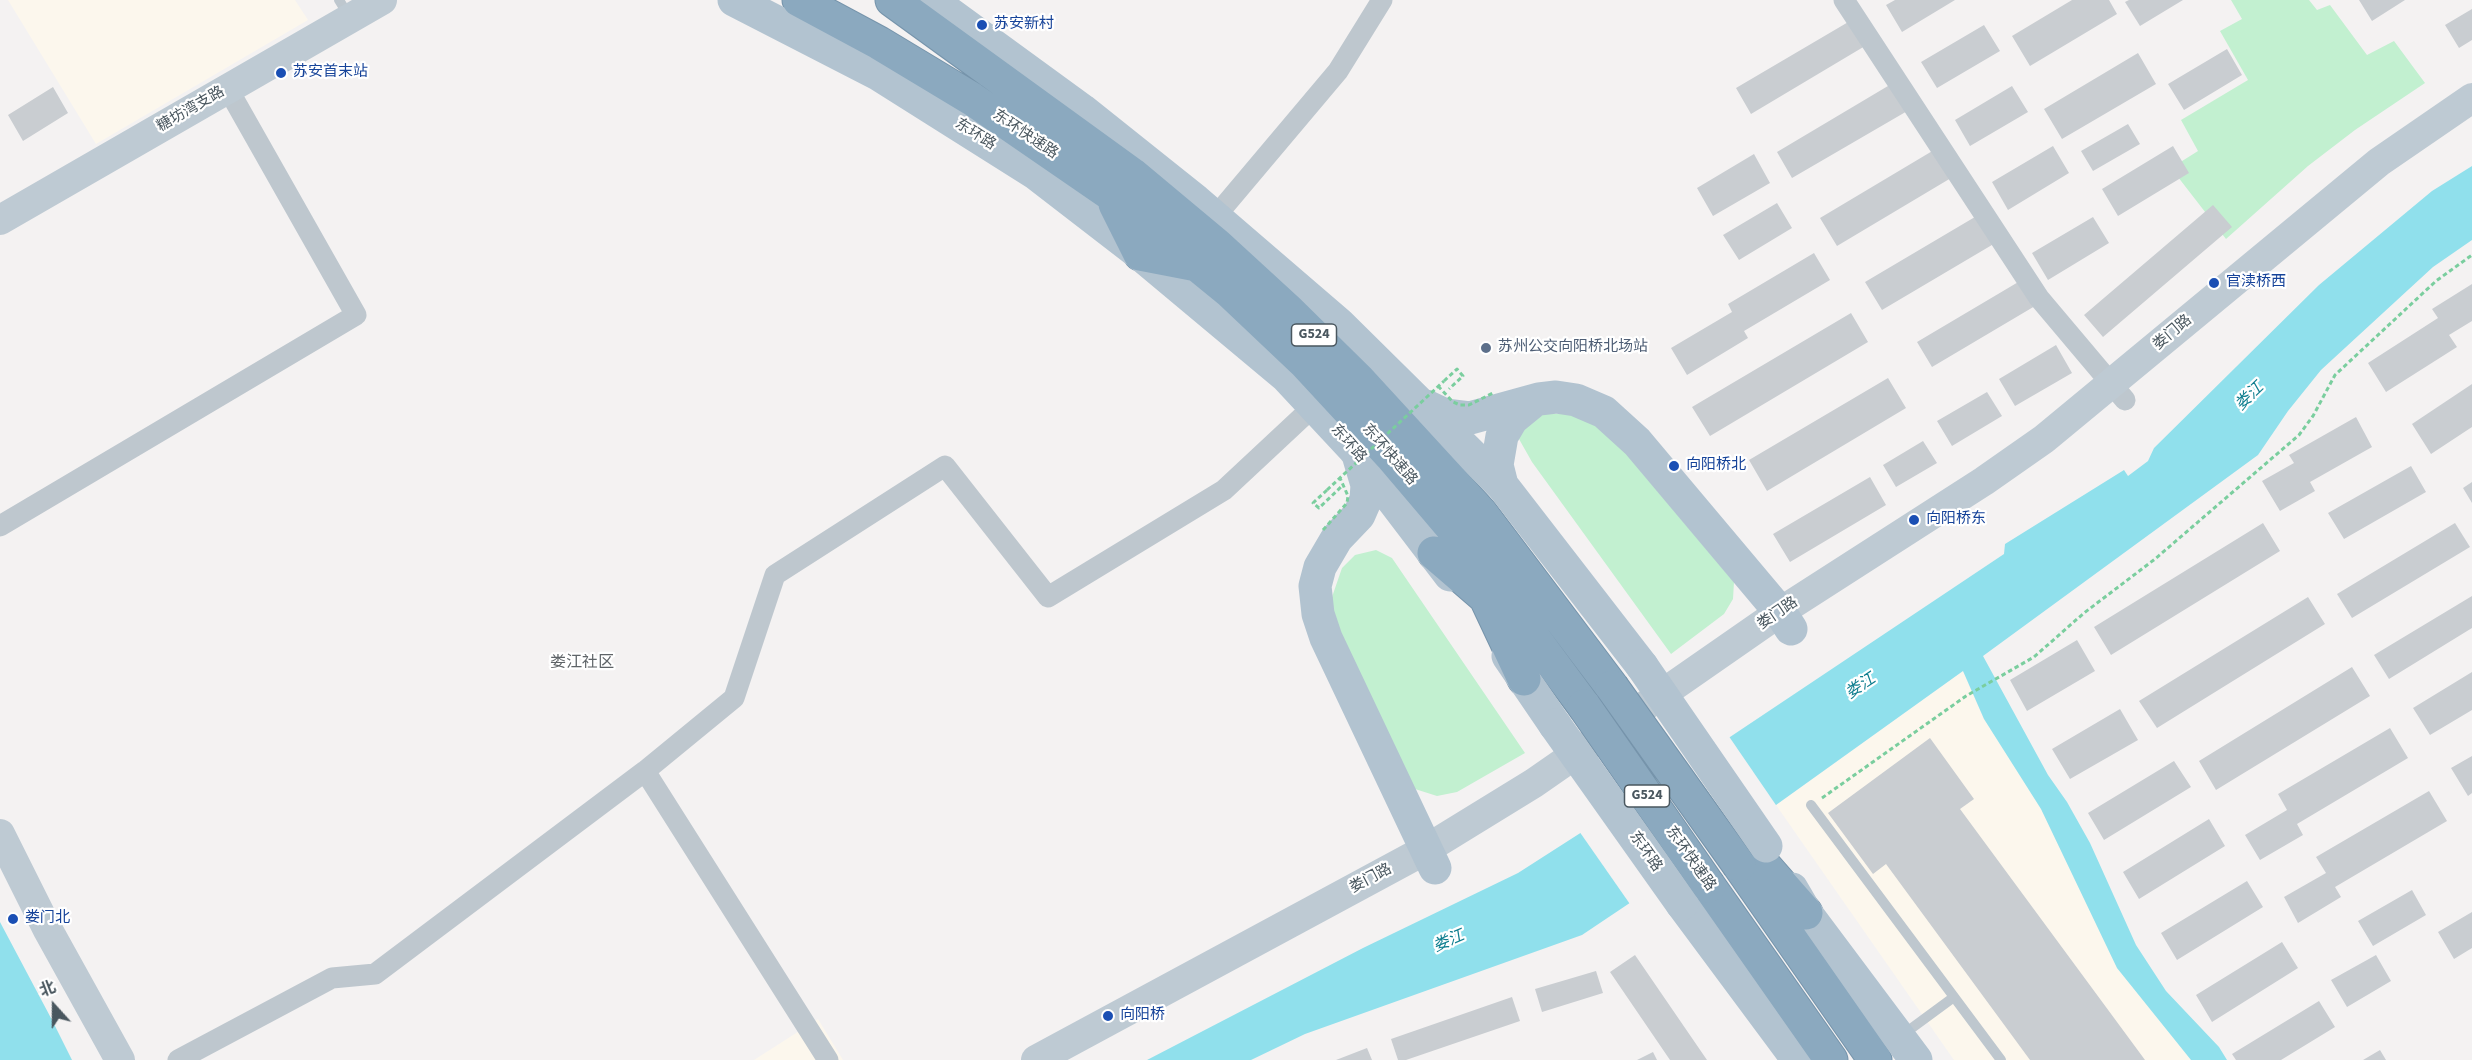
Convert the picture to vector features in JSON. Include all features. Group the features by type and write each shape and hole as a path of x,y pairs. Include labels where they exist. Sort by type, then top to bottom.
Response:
{"highway":[{"name":"东环快速路","path":"799,0 879,43 1121,184 1199,265 1313,371 1444,541 1534,639 1584,706 1832,1060"},
{"name":"东环快速路","path":"892,0 1121,184 1282,304 1416,440 1481,513 1612,687 1665,762 1753,855 1875,1060"},
{"path":"1121,184 1140,254 1199,265"},
{"path":"1444,541 1485,597 1524,679"},
{"path":"1485,597 1534,639"}],"main road":[{"name":"糖坊湾支路","path":"0,220 228,89 344,9 382,0"},
{"name":"东环路","path":"734,0 878,74 1035,173 1140,254 1286,376 1444,541 1524,679 1555,725 1682,904 1798,1060"},
{"path":"931,0 1082,110 1215,217 1339,324 1438,390 1502,485 1642,666 1753,855 1806,913 1908,1048"},
{"name":"娄门路","path":"1036,1060 1430,859 1530,811 1786,621 2029,475 2119,392 2379,162 2472,98"},
{"name":"娄门路","path":"2119,392 2373,193 2472,122"},
{"path":"1438,390 1444,415 1460,418 1483,415 1551,398 1576,400 1594,407 1617,421 1786,621"},
{"path":"1502,485 1497,465 1502,436 1512,419 1535,401"},
{"path":"1354,449 1364,472 1367,493 1363,509 1335,530 1332,544 1320,567 1315,595 1317,614 1430,859"},
{"path":"1335,530 1369,523 1387,524 1444,541"},
{"path":"0,834 48,930 120,1060"},
{"name":"娄门路","path":"1080,1060 1430,859"}],"street":[{"path":"1215,217 1338,71 1382,0"},
{"path":"1845,0 2039,298 2119,392"},
{"path":"0,526 356,315 228,89"},
{"path":"178,1060 332,978 375,974 645,771 734,698 775,575 945,466 1048,597 1224,490 1314,406"},
{"path":"645,771 828,1060"}],"lane":[{"path":"1811,805 2001,1060"},
{"path":"1908,1048 1954,997"}],"path":[{"path":"1811,805 1966,696 2034,657 2084,613 2163,552 2299,435 2313,416 2335,375 2436,281 2472,255"},
{"path":"1339,489 1319,508 1314,503 1438,390 1457,369 1463,376 1438,390"},
{"path":"1438,390 1460,405 1469,405 1493,393"},
{"path":"1335,530 1348,496 1340,478"}],"shaded area":[{"path":"8,0 295,0 308,20 96,144"},
{"path":"1963,671 1984,719 2041,809 2117,968 2191,1060 1954,1060 1776,805"},
{"path":"818,1019 843,1060 754,1060"}],"green space":[{"path":"2231,0 2309,0 2317,10 2330,5 2367,55 2394,41 2425,83 2355,130 2308,166 2226,239 2171,168 2198,151 2181,120 2248,80 2220,31 2242,19"},
{"path":"1592,413 1734,582 1733,599 1724,614 1671,654 1532,462 1519,439 1517,428 1542,414"},
{"path":"1376,550 1392,558 1525,753 1457,792 1437,796 1415,789 1334,623 1332,597 1342,568 1355,555"}],"water":[{"name":"娄江","path":"2472,166 2472,240 2433,267 2321,370 2288,411 2258,455 1983,656 2048,775 2067,802 2090,843 2136,945 2166,991 2219,1047 2227,1060 2191,1060 2117,968 2041,809 1984,719 1963,671 1776,805 1582,935 1305,1034 1251,1060 1147,1060 1363,948 1518,873 1727,739 2004,554 2005,544 2124,470 2128,476 2148,461 2154,448 2319,285 2432,191"},
{"path":"0,922 52,1020 72,1060 0,1060"}],"pier":[{"path":"1728,735 1778,808 1632,907 1579,831"}],"building":[{"path":"1895,0 1955,0 1902,32 1886,5"},
{"path":"2072,0 2109,0 2117,14 2030,66 2012,36"},
{"path":"2129,0 2183,0 2140,26 2125,2"},
{"path":"2359,0 2405,0 2372,21"},
{"path":"2472,9 2472,40 2459,48 2445,25"},
{"path":"1850,21 1865,46 1751,114 1736,88"},
{"path":"1984,25 2000,51 1937,88 1921,62"},
{"path":"2227,49 2242,75 2184,110 2168,84"},
{"path":"2138,53 2156,84 2062,139 2044,109"},
{"path":"1893,83 1909,110 1792,178 1777,152"},
{"path":"2012,86 2028,112 1970,146 1955,120"},
{"path":"53,87 68,113 23,141 8,115"},
{"path":"2128,124 2140,144 2093,171 2081,151"},
{"path":"2053,146 2069,173 2008,210 1992,182"},
{"path":"2173,146 2189,173 2118,216 2102,189"},
{"path":"1934,150 1951,178 1837,246 1820,218"},
{"path":"1754,154 1770,183 1713,216 1697,188"},
{"path":"1777,203 1792,228 1739,260 1723,235"},
{"path":"2213,205 2232,227 2103,337 2084,315"},
{"path":"1980,214 1997,242 1882,310 1865,282"},
{"path":"2093,217 2109,243 2048,280 2032,253"},
{"path":"1814,253 1830,280 1744,331 1748,338 1687,375 1671,348 1732,312 1728,304"},
{"path":"2020,281 2035,306 1932,367 1917,342"},
{"path":"2472,284 2472,321 2449,335 2457,347 2386,392 2368,363 2438,318 2432,309"},
{"path":"1851,313 1868,342 1710,436 1692,407"},
{"path":"2056,345 2072,373 2015,406 1999,379"},
{"path":"1888,378 1906,408 1767,491 1749,460"},
{"path":"2472,384 2472,427 2431,454 2412,424"},
{"path":"1987,392 2002,416 1952,446 1937,421"},
{"path":"2356,417 2372,447 2310,482 2315,491 2280,511 2262,481 2294,463 2289,455"},
{"path":"1923,441 1937,463 1896,487 1883,465"},
{"path":"2411,466 2426,492 2344,539 2328,513"},
{"path":"1870,477 1886,505 1790,562 1773,534"},
{"path":"2472,482 2472,503 2463,488"},
{"path":"2263,523 2280,551 2111,655 2094,627"},
{"path":"2455,523 2470,547 2352,618 2337,594"},
{"path":"2472,596 2472,628 2389,679 2374,655"},
{"path":"2308,597 2325,624 2157,728 2139,701"},
{"path":"2077,640 2095,671 2027,711 2010,680"},
{"path":"2352,667 2370,696 2216,790 2199,761"},
{"path":"2472,672 2472,710 2430,735 2413,708"},
{"path":"2120,709 2138,740 2070,779 2052,749"},
{"path":"2390,728 2408,758 2297,824 2303,835 2260,860 2245,835 2287,810 2278,794"},
{"path":"1930,738 1974,799 1960,809 2145,1060 2030,1060 1886,864 1873,874 1828,813"},
{"path":"2472,756 2472,793 2468,796 2451,768"},
{"path":"2174,761 2191,787 2104,840 2088,813"},
{"path":"2429,791 2447,821 2335,887 2341,897 2298,923 2284,897 2326,873 2316,857"},
{"path":"2209,819 2225,846 2139,899 2123,872"},
{"path":"2247,881 2263,907 2177,960 2161,933"},
{"path":"2412,890 2426,915 2373,946 2358,921"},
{"path":"2472,912 2472,948 2454,959 2438,932"},
{"path":"2282,942 2298,968 2212,1022 2196,995"},
{"path":"1635,955 1707,1060 1670,1060 1610,972"},
{"path":"2376,955 2391,981 2347,1007 2331,980"},
{"path":"1596,971 1603,993 1542,1012 1535,989"},
{"path":"1512,997 1520,1021 1406,1060 1398,1060 1391,1039"},
{"path":"2319,1001 2335,1027 2281,1060 2236,1060 2232,1054"},
{"path":"1367,1048 1372,1060 1336,1060"},
{"path":"2380,1050 2386,1060 2363,1060"},
{"path":"1653,1052 1657,1060 1637,1060"}],"place":[{"name":"苏安新村","path":"982,25"},
{"name":"苏安首末站","path":"281,73"},
{"name":"官渎桥西","path":"2214,283"},
{"name":"苏州公交向阳桥北场站","path":"1486,348"},
{"name":"向阳桥北","path":"1674,466"},
{"name":"向阳桥东","path":"1914,520"},
{"name":"娄门北","path":"13,919"},
{"name":"向阳桥","path":"1108,1016"}],"district":[{"name":"娄江社区","path":"582,663"}]}
